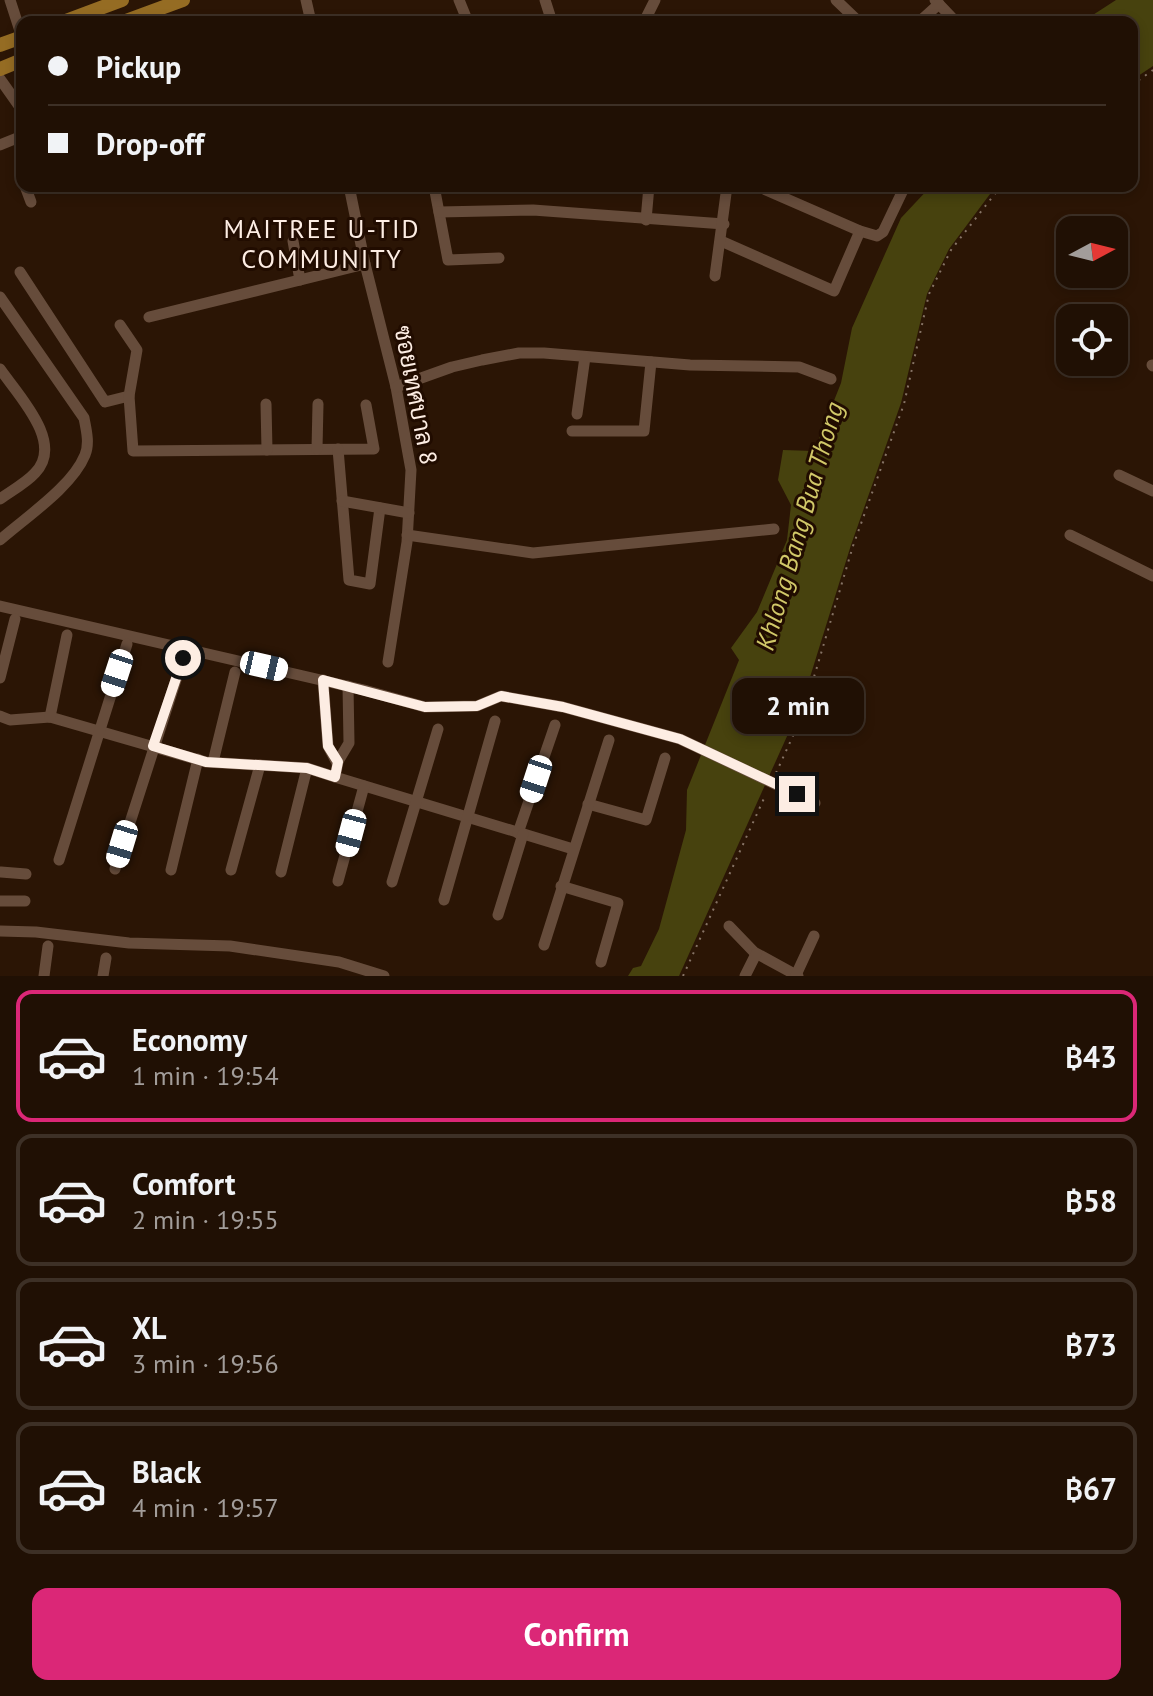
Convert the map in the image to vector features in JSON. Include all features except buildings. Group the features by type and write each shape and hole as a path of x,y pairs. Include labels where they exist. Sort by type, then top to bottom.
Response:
{"main road":[{"path":"79,16 122,0"},
{"path":"139,16 183,0"}],"street":[{"path":"836,0 853,16"},
{"path":"1,83 16,102"},
{"path":"27,192 31,202"},
{"name":"ซอยเทศบาล 8","path":"350,192 396,387 411,470 407,535 388,662"},
{"path":"435,192 448,260 499,258"},
{"path":"646,220 648,192"},
{"path":"715,276 727,192"},
{"path":"771,192 877,236 883,232 902,192"},
{"path":"439,212 533,210 724,224"},
{"path":"721,241 834,291 860,231"},
{"path":"293,241 300,280"},
{"path":"149,317 365,264"},
{"path":"20,272 105,402 129,396"},
{"path":"0,297 84,418 87,433 86,453 65,484 0,540"},
{"path":"120,325 137,350 129,396 133,451 374,449 366,405"},
{"path":"396,387 452,367 519,353 799,367 831,379"},
{"path":"577,414 585,357"},
{"path":"572,431 644,431 651,362"},
{"path":"0,369 40,426 45,443 44,459 36,472 0,499"},
{"path":"266,404 267,450"},
{"path":"317,449 318,404"},
{"path":"338,449 349,580 370,584 380,508"},
{"path":"1119,475 1153,491"},
{"path":"342,501 409,513"},
{"path":"407,535 533,553 774,529"},
{"path":"1070,535 1153,576"},
{"path":"0,606 323,680 425,707 477,706 501,696 563,707 680,739 815,803"},
{"path":"0,678 15,619"},
{"path":"50,717 67,635"},
{"path":"59,860 127,644"},
{"path":"115,869 183,658"},
{"path":"213,762 235,672"},
{"path":"323,680 328,746 338,762"},
{"path":"335,777 338,762 349,743 348,686"},
{"path":"0,716 10,720 50,717 213,762 307,768 573,849"},
{"path":"444,900 495,721"},
{"path":"498,915 555,725"},
{"path":"392,882 438,729"},
{"path":"544,945 609,740"},
{"path":"588,804 646,820 665,758"},
{"path":"171,870 198,759"},
{"path":"231,870 260,765"},
{"path":"281,872 307,768"},
{"path":"338,881 364,786"},
{"path":"0,879 0,871 26,874"},
{"path":"561,886 618,903 601,962"},
{"path":"0,901 25,901"},
{"path":"729,926 756,954 797,976 814,936"},
{"path":"0,931 129,943 230,946 339,962 384,976"},
{"path":"44,976 48,946"},
{"path":"745,976 756,954"},
{"path":"103,976 106,958"}],"path":[{"path":"775,783 803,714 853,546 904,404 929,294 951,250 996,192"},
{"path":"683,976 766,794"}],"water":[{"path":"1116,0 1153,0 1153,66 1138,76 1138,16 1091,16"},
{"name":"Khlong Bang Bua Thong","path":"925,192 992,192 949,249 927,294 901,403 851,545 802,703 679,976 628,976 633,968 641,966 659,929 686,830 687,790 739,660 731,648 757,612 787,540 791,505 778,480 783,450 814,451 841,383 852,328 901,218"}],"district":[{"name":"MAITREE U-TID COMMUNITY","path":"322,243"}],"route":[{"path":"183,658 153,746 206,762 307,768 335,777 338,762 328,746 323,680 425,707 477,706 501,696 563,707 680,739 797,794"}]}
